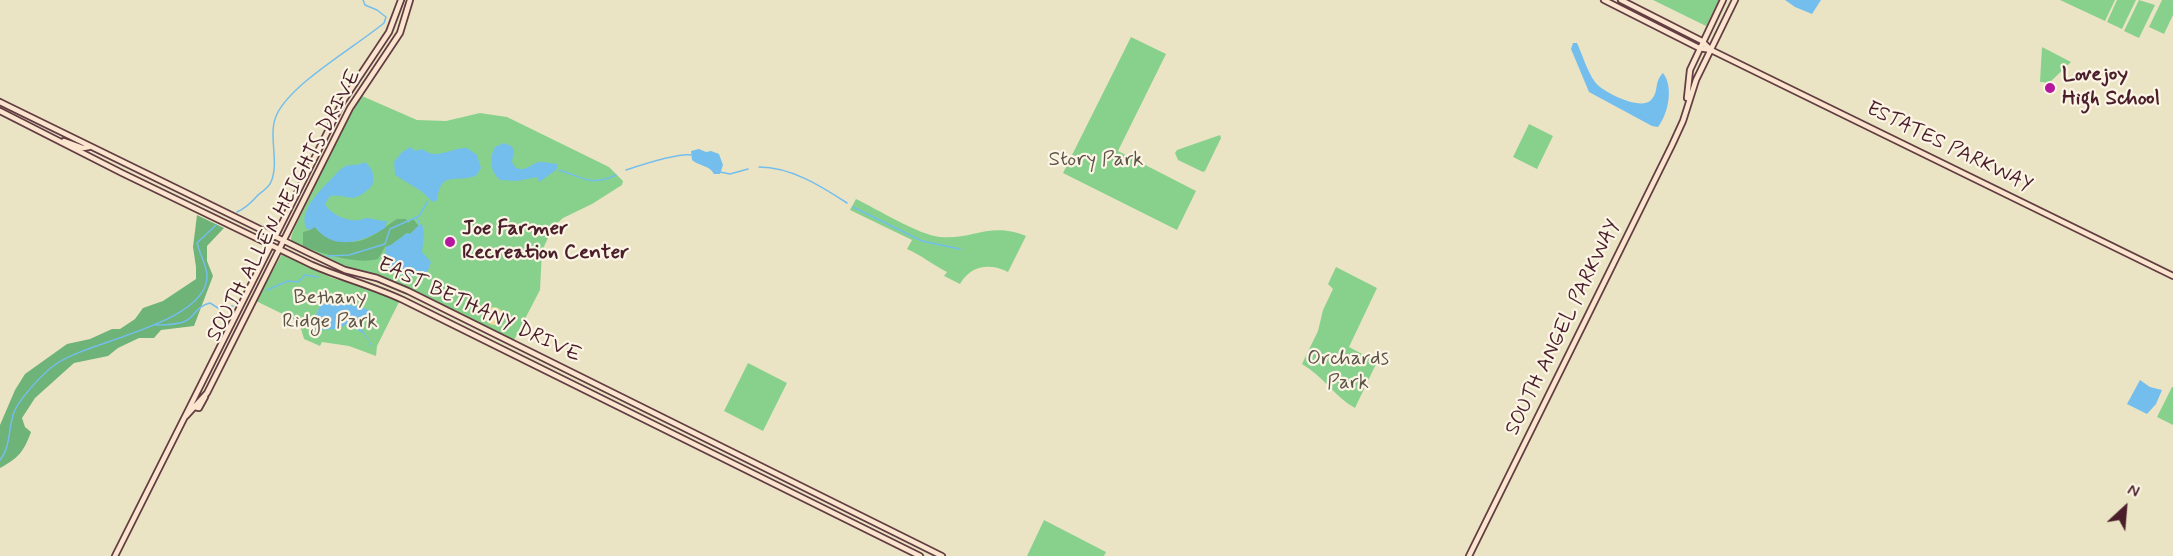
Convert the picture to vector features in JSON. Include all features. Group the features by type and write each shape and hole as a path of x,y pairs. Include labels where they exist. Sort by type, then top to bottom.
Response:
{"main road":[{"name":"SOUTH ALLEN HEIGHTS DRIVE","path":"115,556 343,101 389,32 401,0"},
{"name":"SOUTH ALLEN HEIGHTS DRIVE","path":"180,423 207,393 350,108 400,33 410,0"},
{"path":"1604,0 1699,48 1711,50"},
{"path":"1621,0 1702,41 1711,50"},
{"path":"1685,113 1690,70 1723,0"},
{"path":"1685,113 1691,91 1735,0"},
{"path":"1629,13 1637,12 1662,21"},
{"name":"ESTATES PARKWAY","path":"1711,50 2173,276"},
{"name":"EAST BETHANY DRIVE","path":"0,102 345,270 396,285 942,556"},
{"name":"EAST BETHANY DRIVE","path":"0,111 337,276 380,289 445,320 920,556"},
{"path":"16,119 19,111"},
{"name":"SOUTH ANGEL PARKWAY","path":"1469,556 1612,267 1685,113"},
{"path":"55,139 83,148 89,147"},
{"path":"310,166 320,170"},
{"path":"445,320 449,312"},
{"path":"232,322 240,326"},
{"path":"195,406 194,402 203,378"},
{"path":"767,478 770,471"}],"green space":[{"path":"1653,0 1719,0 1706,26"},
{"path":"2060,0 2115,0 2105,21"},
{"path":"2117,0 2136,0 2122,29 2107,22"},
{"path":"2139,0 2155,5 2139,38 2124,31"},
{"path":"2162,0 2173,0 2173,15 2164,34 2149,27"},
{"name":"Story Park","path":"1131,37 1166,54 1118,151 1196,191 1177,230 1063,173"},
{"path":"2042,47 2071,62 2047,85 2040,82"},
{"path":"362,96 417,120 446,121 480,113 507,117 609,167 623,181 622,185 592,204 563,218 553,227 542,251 540,290 514,340 390,281 342,266 291,242 294,229 348,118"},
{"path":"1529,124 1553,136 1537,169 1513,157"},
{"path":"1220,135 1221,138 1205,171 1178,160 1175,153 1177,150"},
{"path":"856,199 910,227 940,237 1002,230 1026,236 1008,272 994,267 975,269 960,284 944,276 947,272 907,249 912,240 850,210"},
{"path":"197,215 224,228 207,246 207,261 213,276 194,326 161,330 154,338 139,338 118,348 108,356 74,363 35,398 22,418 25,427 31,432 26,444 12,461 0,468 0,425 15,390 25,374 67,344 90,339 112,329 120,329 135,319 143,308 163,301 196,279 193,247"},
{"path":"397,219 406,219 408,223 413,219 419,226 410,234 407,233 385,247 378,259 350,260 303,246 303,232 313,227 325,235 350,242 374,235"},
{"name":"Bethany Ridge Park","path":"282,254 332,278 372,289 399,302 377,346 376,356 349,346 322,342 320,346 304,339 299,322 256,301"},
{"name":"Orchards Park","path":"1336,267 1377,288 1349,347 1377,362 1355,408 1302,364 1318,331 1323,310 1333,289 1328,284"},
{"path":"748,363 787,383 763,431 724,411"},
{"path":"2173,387 2173,425 2157,417"},
{"path":"1044,520 1106,552 1104,556 1027,556"}],"sand":[{"path":"494,307 500,310 503,316 500,322 494,325 488,322 485,316 488,310"}],"water":[{"path":"1785,0 1821,0 1812,14"},
{"path":"1573,43 1577,43 1595,82 1613,95 1630,102 1650,101 1663,73 1669,93 1665,115 1658,127 1652,126 1589,92 1571,49"},
{"path":"504,143 514,150 512,162 516,168 524,169 544,162 558,164 556,170 539,182 537,177 517,181 500,180 492,169 491,160 495,147"},
{"path":"411,147 415,151 422,149 433,154 467,148 477,155 481,168 476,176 445,181 437,200 433,202 421,191 395,175 394,162 402,152"},
{"path":"699,149 719,154 723,165 720,174 714,174 692,160 691,151"},
{"path":"365,162 373,173 372,186 359,196 351,198 330,196 325,204 335,214 344,218 387,221 385,228 358,240 340,242 331,240 315,227 310,230 306,228 305,214 318,192 343,167"},
{"path":"422,224 424,233 422,252 431,262 427,273 408,276 395,272 381,259 385,253 385,247 407,233 410,234"},
{"path":"333,300 370,310 367,318 357,319 372,346 364,334 350,325 339,329 318,330 311,326 320,306"},
{"path":"2140,380 2150,387 2162,390 2156,404 2147,414 2127,404"}],"waterway":[{"path":"237,212 249,205 271,182 274,165 274,122 285,102 325,66 384,23 386,17 365,5 363,0"},
{"path":"626,170 669,158 691,155"},
{"path":"759,167 794,174 847,203"},
{"path":"720,172 730,174 748,169"},
{"path":"559,170 593,181 616,175"},
{"path":"327,256 349,255 385,244 390,229 419,216 428,201"},
{"path":"853,207 922,241 960,249"},
{"path":"417,218 419,223"},
{"path":"0,460 8,443 12,418 17,406 32,386 51,368 93,347 166,319 187,308 201,294 207,274 197,243 216,225"},
{"path":"267,290 288,281 298,282 305,275 318,277"},
{"path":"156,325 183,322 201,307 210,303 218,308 233,306"}],"place":[{"name":"Lovejoy High School","path":"2050,88"},
{"name":"Joe Farmer Recreation Center","path":"450,242"}]}
